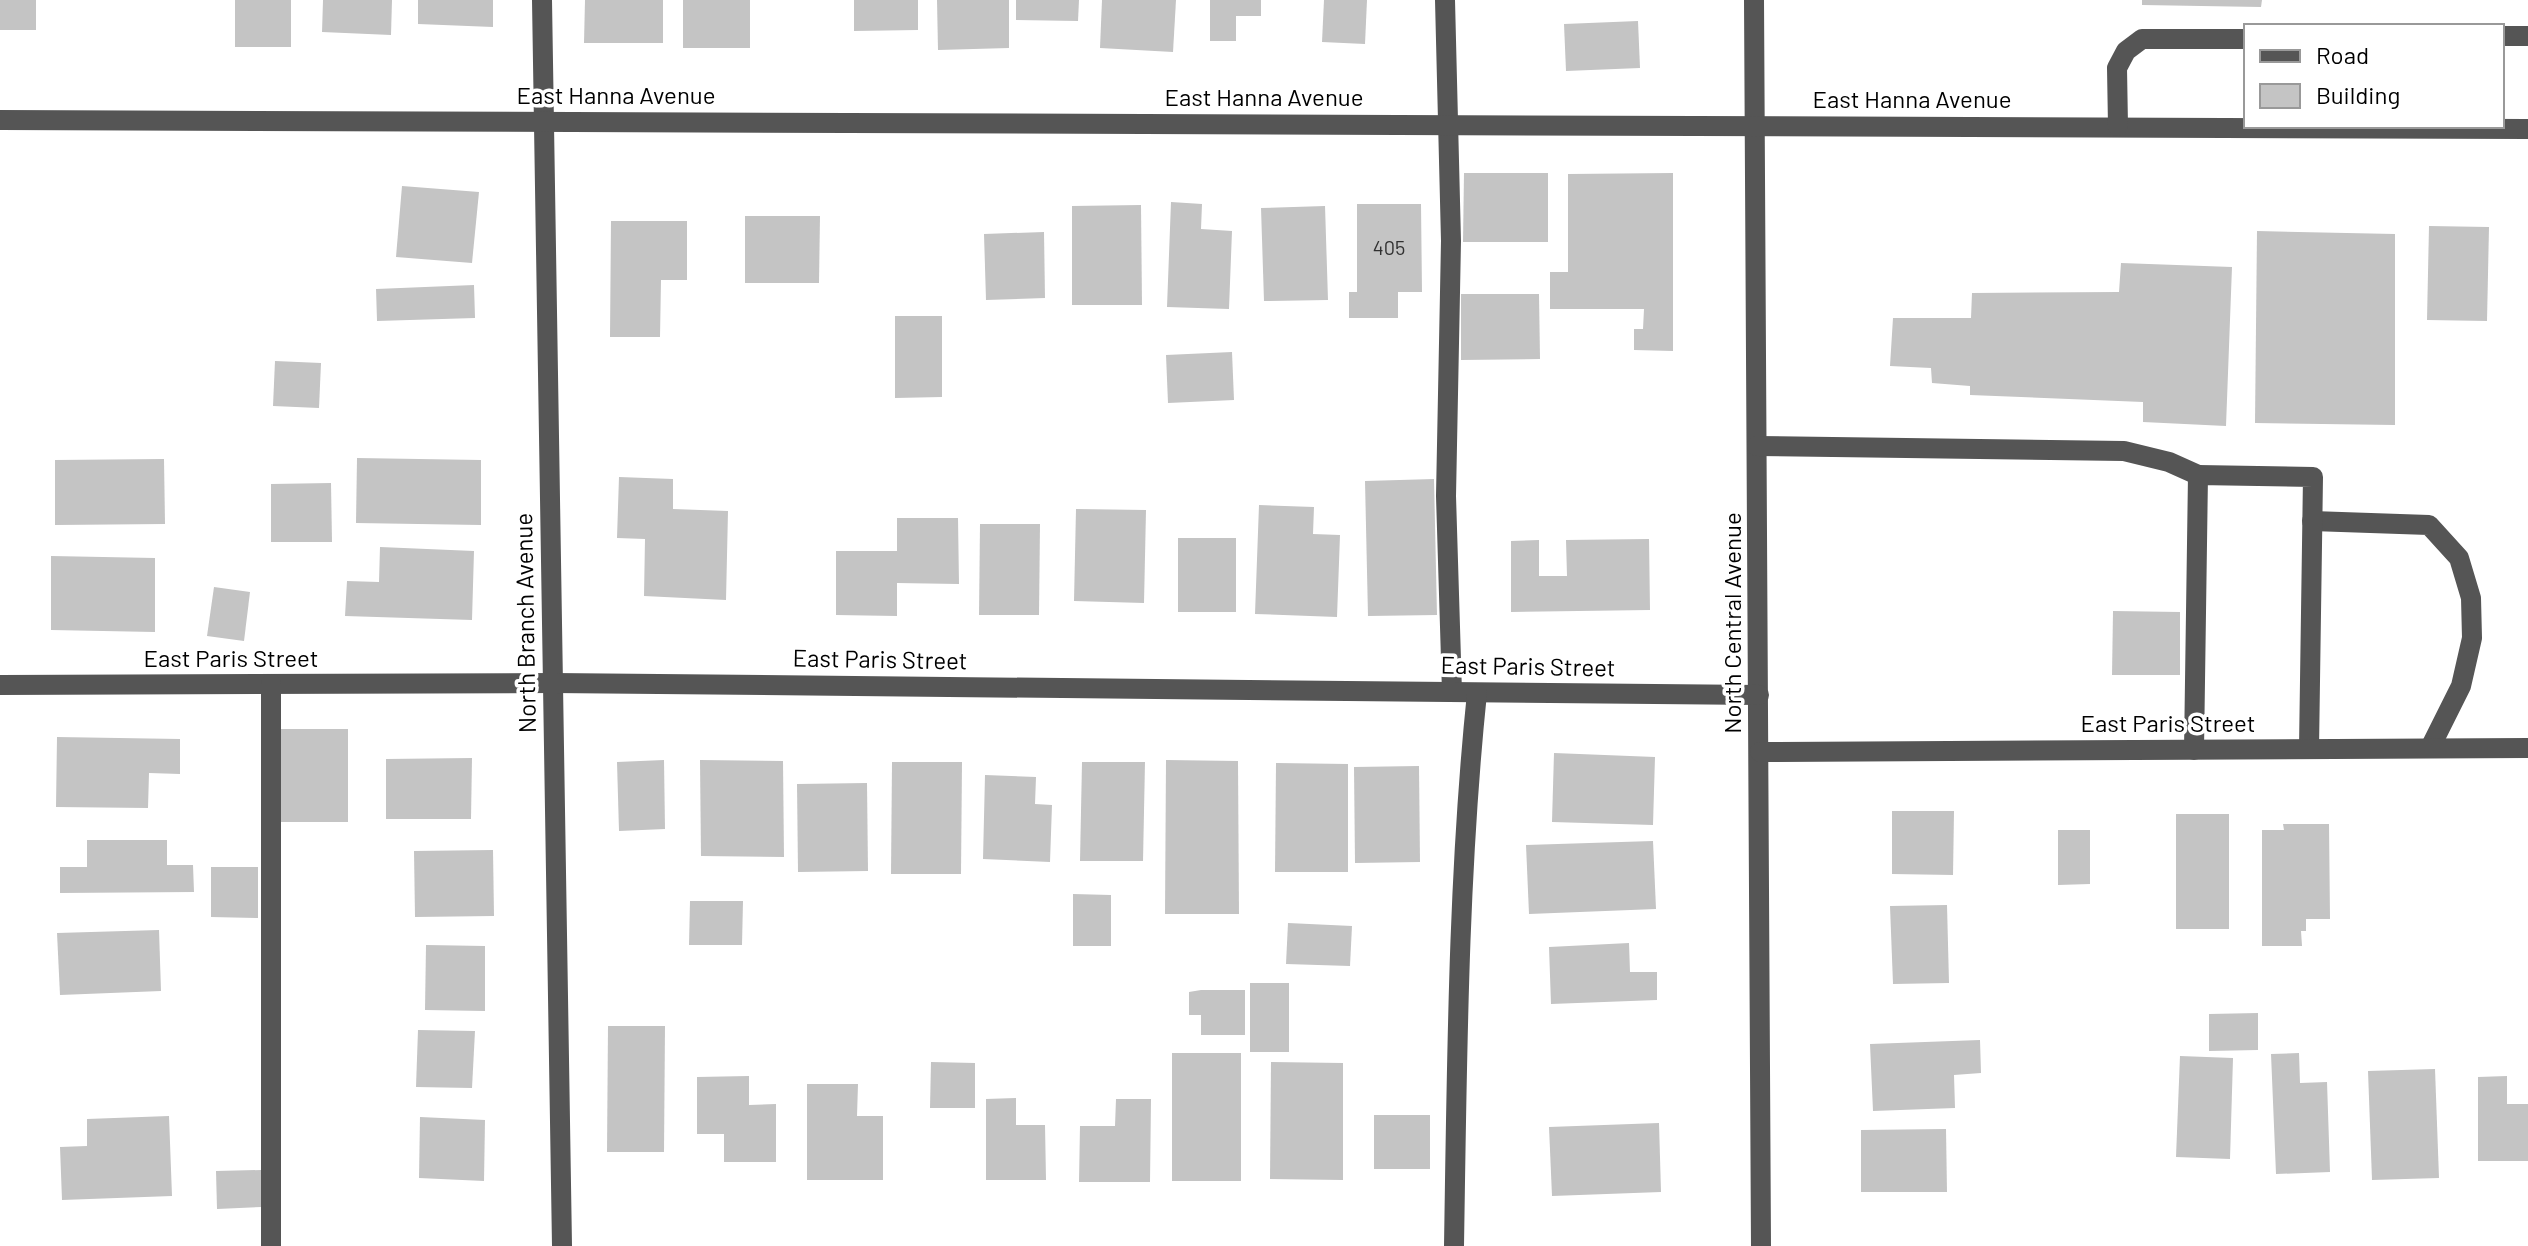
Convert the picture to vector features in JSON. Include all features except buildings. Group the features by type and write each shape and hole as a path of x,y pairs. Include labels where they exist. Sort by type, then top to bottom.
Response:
{"street":[{"name":"North Branch Avenue","path":"542,0 562,1246"},
{"path":"1445,0 1451,366 1446,496 1452,692"},
{"name":"North Central Avenue","path":"1754,0 1761,1246"},
{"path":"2504,36 2528,36"},
{"path":"2118,126 2117,68 2126,51 2142,39 2244,39"},
{"name":"East Hanna Avenue","path":"0,120 2244,127"},
{"name":"East Hanna Avenue","path":"2391,128 2528,129"},
{"path":"1757,446 2124,451 2169,462 2198,475 2313,477 2309,749"},
{"path":"2194,750 2198,475"},
{"path":"2312,521 2429,525 2459,558 2471,598 2472,638 2461,686 2430,748"},
{"name":"East Paris Street","path":"0,685 553,683 1759,695"},
{"path":"271,684 271,1246"},
{"path":"1454,1246 1458,1046 1470,759 1477,693"},
{"name":"East Paris Street","path":"1760,752 2528,748"}]}
